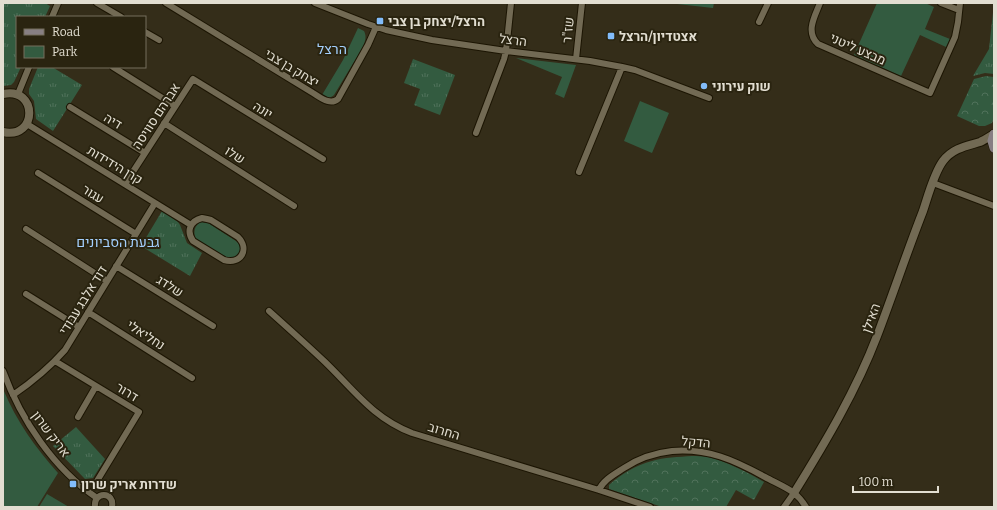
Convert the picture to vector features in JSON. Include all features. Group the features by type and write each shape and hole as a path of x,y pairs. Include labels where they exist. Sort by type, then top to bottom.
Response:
{"main road":[{"path":"994,134 992,141 994,148"}],"street":[{"path":"52,16 58,3"},
{"path":"98,3 119,16"},
{"name":"יצחק בן צבי","path":"166,3 330,102 335,102 338,100 368,45 376,27"},
{"name":"הרצל","path":"315,3 376,27 397,33 506,51 576,59 622,67 635,70 709,98"},
{"path":"476,133 503,64 506,51 511,3"},
{"name":"שז\"ר","path":"576,59 582,3"},
{"path":"759,22 768,3"},
{"name":"מבצע ליטני","path":"820,3 812,21 811,32 814,40 818,44 930,93 955,37 960,6"},
{"path":"941,3 960,6"},
{"path":"146,33 159,40"},
{"path":"579,172 622,67"},
{"path":"18,94 29,68"},
{"path":"115,68 175,106"},
{"name":"אברהם סוויסה","path":"125,184 192,79"},
{"name":"יונה","path":"192,79 323,159"},
{"path":"3,94 18,94 24,98 30,111 30,118 23,128 13,133 3,132"},
{"name":"דיה","path":"70,107 145,153"},
{"name":"שלו","path":"164,123 294,206"},
{"name":"קרן הידידות","path":"27,124 191,225"},
{"name":"האילן","path":"784,507 794,493 839,416 865,365 878,335 940,167 947,156 960,147 982,141 994,134"},
{"name":"האילן","path":"974,144 989,145 994,148"},
{"name":"עגור","path":"38,173 136,234"},
{"path":"933,183 994,206"},
{"name":"דוד אלבג עבודי","path":"13,395 32,382 65,350 155,203"},
{"path":"198,219 211,220 238,237 243,244 244,249 241,257 233,261 224,260 193,241 190,233 191,225 198,219"},
{"path":"26,229 107,281"},
{"name":"שלדג","path":"116,266 213,326"},
{"path":"26,294 79,327"},
{"name":"החרוב","path":"269,311 324,361 369,407 395,426 419,435 650,507"},
{"name":"נחליאלי","path":"88,312 192,378"},
{"name":"דרור","path":"55,361 139,412 97,482"},
{"name":"אריק שרון","path":"3,371 22,413 42,444 53,458 76,481 97,498"},
{"path":"78,417 96,386"},
{"name":"הדקל","path":"599,490 607,479 645,457 661,452 689,450 701,451 736,462 794,493"},
{"path":"794,493 806,507"},
{"path":"96,507 95,501 103,495 109,497 113,501 112,507"}],"green space":[{"path":"3,3 45,3 50,6 45,16 16,16 16,68 21,68 14,82 11,85 3,86"},
{"path":"668,3 714,3 713,8"},
{"path":"877,3 925,3 934,7 925,29 950,39 946,47 920,35 901,76 854,55"},
{"path":"994,3 994,74 985,73 973,76 989,49"},
{"path":"358,28 365,33 363,47 334,95 327,97 322,95 343,60"},
{"path":"516,58 576,65 564,98 555,94 562,77"},
{"path":"413,59 455,75 440,115 414,105 420,89 404,83"},
{"path":"38,68 54,68 82,85 53,131 36,119 34,101 29,94 29,89"},
{"path":"986,76 994,77 994,118 992,123 985,126 979,126 957,116 974,79"},
{"path":"640,101 669,113 652,153 624,141"},
{"path":"162,211 178,222 187,243 202,253 190,276 141,246"},
{"path":"200,222 208,223 236,241 240,245 240,251 236,257 228,258 196,239 195,230 196,226"},
{"path":"3,389 8,401 27,434 58,473 37,507 3,507"},
{"path":"76,427 105,459 93,478 85,479 53,446"},
{"path":"672,457 708,457 730,464 764,482 754,500 736,490 726,507 662,507 609,489 609,485 619,477 640,465"},
{"path":"47,494 69,507 39,507"}],"place":[{"name":"הרצל/יצחק בן צבי","path":"380,21"},
{"name":"אצטדיון/הרצל","path":"611,36"},
{"name":"שוק עירוני","path":"704,86"},
{"name":"שדרות אריק שרון","path":"73,484"}],"district":[{"name":"הרצל","path":"332,49"},
{"name":"גבעת הסביונים","path":"118,242"}]}
